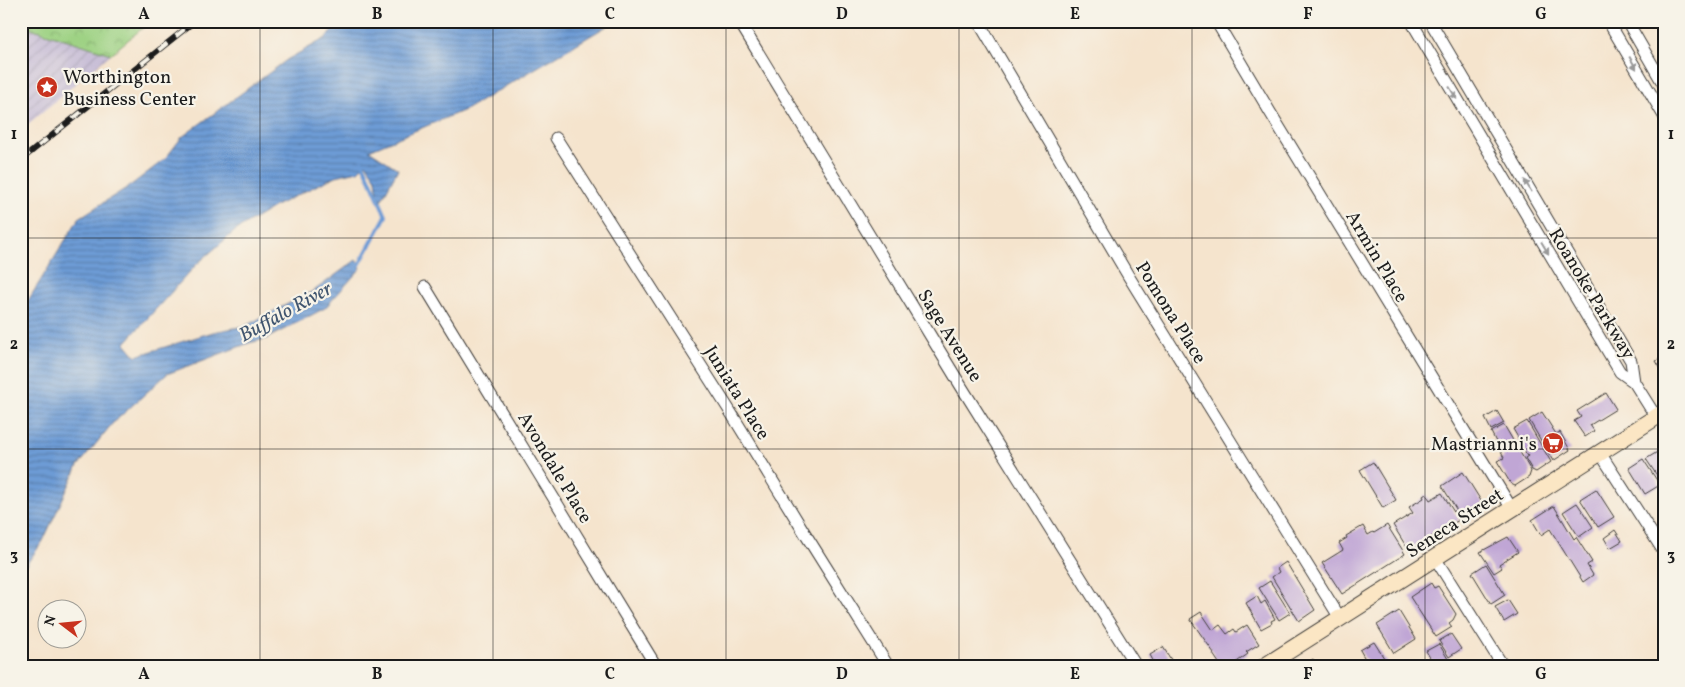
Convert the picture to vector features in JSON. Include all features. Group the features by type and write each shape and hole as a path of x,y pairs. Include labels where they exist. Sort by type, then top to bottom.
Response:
{"main road":[{"name":"Seneca Street","path":"1266,666 1660,414"}],"street":[{"name":"Sage Avenue","path":"739,21 961,386 1136,666"},
{"name":"Pomona Place","path":"978,21 1129,277 1340,618"},
{"name":"Armin Place","path":"1216,21 1512,508"},
{"name":"Roanoke Parkway","path":"1411,21 1620,372 1634,382 1660,414"},
{"name":"Roanoke Parkway","path":"1430,21 1631,361 1634,382"},
{"path":"1608,21 1664,116"},
{"path":"1627,21 1664,85"},
{"path":"1437,65 1451,57"},
{"name":"Juniata Place","path":"556,138 728,408 888,666"},
{"name":"Roanoke Parkway","path":"1527,218 1542,210"},
{"name":"Avondale Place","path":"425,287 656,666"},
{"path":"1600,453 1664,552"},
{"path":"1435,558 1503,666"}],"shaded area":[{"name":"Worthington Business Center","path":"21,25 111,54 21,130"}],"green space":[{"path":"21,21 151,21 111,54 21,25"}],"water":[{"path":"339,21 623,21 607,26 467,109 369,150 398,169 379,204 376,179 366,163 358,171 336,176 277,205 235,231 197,264 125,343 136,356 213,332 245,326 315,290 356,260 361,268 325,308 266,339 249,343 167,374 112,424 78,466 43,541 21,572 21,312 79,218 131,185 165,159 182,137 288,59 326,38"}],"building":[{"path":"1664,356 1664,374 1656,361"},
{"path":"1606,393 1616,409 1590,425 1594,431 1585,437 1574,421 1581,417 1577,411"},
{"path":"1497,411 1504,423 1491,430 1485,418"},
{"path":"1542,412 1556,434 1560,432 1570,450 1553,461 1529,420"},
{"path":"1527,421 1551,462 1536,472 1532,470 1525,458 1528,456 1518,442 1520,441 1513,429"},
{"path":"1504,425 1531,471 1529,477 1515,486 1511,484 1497,461 1504,458 1491,432"},
{"path":"1659,451 1664,458 1664,486 1646,459"},
{"path":"1643,459 1660,485 1645,494 1629,468"},
{"path":"1373,462 1396,500 1383,508 1360,470"},
{"path":"1463,472 1483,504 1461,517 1442,486"},
{"path":"1596,489 1614,517 1598,527 1580,499"},
{"path":"1442,493 1459,520 1409,551 1393,525 1413,513 1409,507 1424,498 1423,496 1426,494 1430,500"},
{"path":"1577,503 1593,527 1579,537 1563,512"},
{"path":"1554,506 1574,539 1576,537 1592,562 1587,565 1593,575 1583,582 1550,529 1541,535 1532,520"},
{"path":"1387,525 1405,554 1342,594 1322,563 1343,550 1339,543 1347,538 1346,536 1363,526 1368,535"},
{"path":"1615,530 1622,541 1610,548 1604,538"},
{"path":"1508,537 1518,552 1499,564 1502,568 1494,573 1480,552"},
{"path":"1286,562 1315,610 1299,621 1272,577 1279,572 1277,568"},
{"path":"1486,564 1505,595 1491,604 1472,573"},
{"path":"1270,581 1290,613 1279,620 1259,588"},
{"path":"1431,583 1434,588 1438,586 1456,614 1449,623 1452,627 1436,637 1410,597"},
{"path":"1257,596 1261,604 1265,601 1275,619 1271,621 1272,623 1261,629 1246,603"},
{"path":"1508,600 1517,614 1504,622 1495,607"},
{"path":"1399,611 1416,639 1394,653 1377,625"},
{"path":"1201,612 1213,630 1220,625 1227,634 1234,629 1236,632 1247,625 1259,644 1246,652 1248,654 1231,666 1221,666 1190,619"},
{"path":"1451,634 1461,649 1449,657 1439,641"},
{"path":"1374,642 1389,666 1369,666 1360,650"},
{"path":"1439,644 1448,659 1435,666 1426,651"},
{"path":"1163,647 1175,666 1156,666 1150,655"},
{"path":"1313,659 1317,666 1303,666"}],"waterway":[{"name":"Buffalo River","path":"356,267 359,265 386,216 362,161"}],"railway":[{"path":"21,160 195,21"}],"place":[{"name":"Worthington Business Center","path":"47,87"},
{"name":"Mastrianni's","path":"1553,443"}]}
